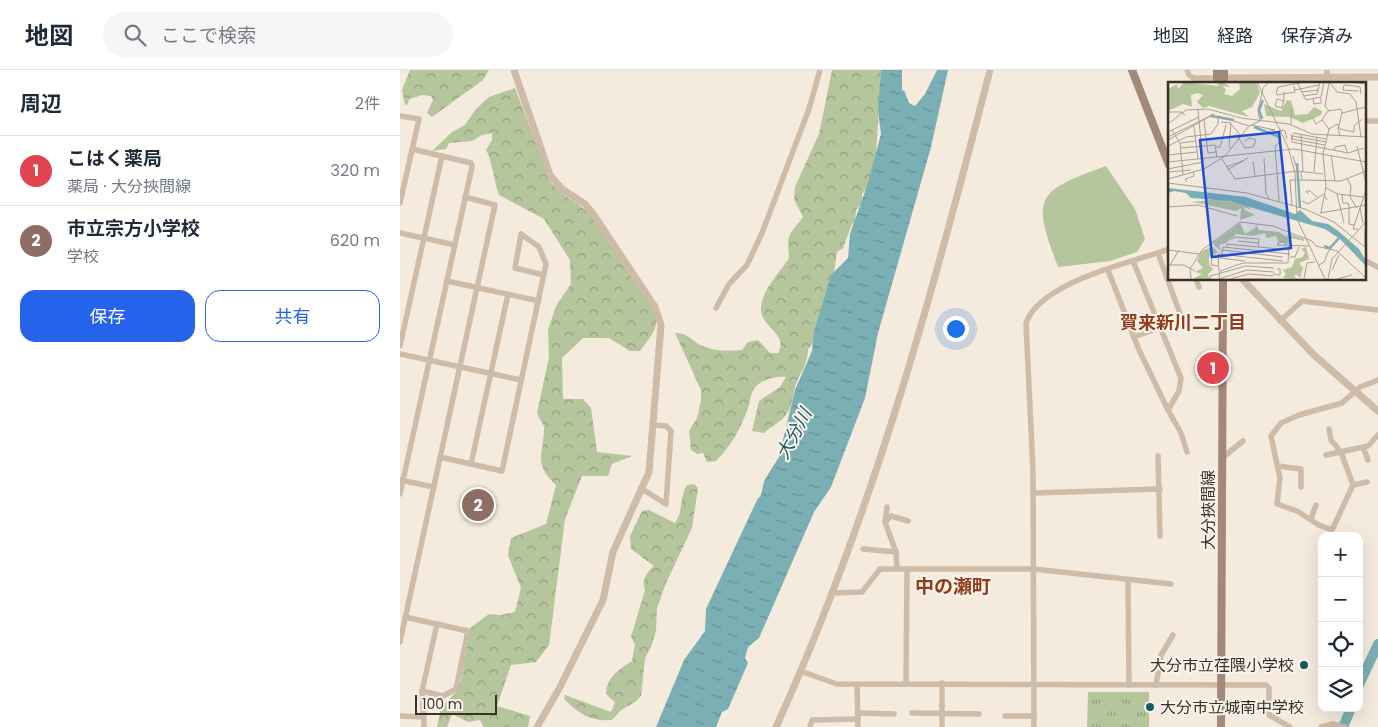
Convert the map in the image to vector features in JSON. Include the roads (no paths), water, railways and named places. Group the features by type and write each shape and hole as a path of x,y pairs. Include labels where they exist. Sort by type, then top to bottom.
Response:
{"main road":[{"path":"1132,70 1168,162"},
{"name":"大分挾間線","path":"1221,727 1222,280"}],"street":[{"path":"514,70 550,175 562,190 592,212 659,316 661,329 650,467 613,552 603,600 566,676 537,727"},
{"path":"716,308 729,284 747,265 762,233 806,117 820,70"},
{"path":"776,727 832,593 863,510 895,414 953,211 990,70"},
{"path":"1187,70 1189,76 1193,78 1378,77"},
{"path":"400,116 419,119 400,203"},
{"path":"400,494 472,163 412,149"},
{"path":"400,346 442,156"},
{"path":"400,642 495,205 465,197"},
{"path":"400,233 455,245"},
{"path":"440,457 502,470 522,380 538,300 544,275 546,264 539,247 521,234 514,268 544,275"},
{"path":"1034,727 1034,493 1026,323 1031,314 1059,288 1168,249"},
{"path":"1158,253 1168,280"},
{"path":"1133,261 1181,378 1179,391 1168,410"},
{"path":"1366,261 1378,267"},
{"path":"1108,270 1134,337 1168,410 1181,433 1187,452"},
{"path":"1134,337 1182,317 1168,280"},
{"path":"1196,280 1199,287"},
{"path":"1243,280 1280,321 1378,411"},
{"path":"447,281 538,300"},
{"path":"471,464 508,294"},
{"path":"1280,321 1302,301 1378,310"},
{"path":"400,354 522,380"},
{"path":"1329,429 1331,440 1341,452 1353,486 1333,529 1322,527 1297,511 1277,504 1280,483 1271,438 1277,425 1299,415 1338,405 1363,386 1378,380"},
{"path":"642,489 666,504 671,431 667,426 654,425"},
{"path":"1326,455 1370,445 1378,435"},
{"path":"1222,459 1243,441"},
{"path":"1363,447 1368,460"},
{"path":"1158,456 1160,536"},
{"path":"1278,466 1302,469 1301,487"},
{"path":"402,480 434,487"},
{"path":"1353,486 1367,482"},
{"path":"1034,493 1160,489"},
{"path":"1310,519 1316,506"},
{"path":"886,507 885,522 896,552 897,569"},
{"path":"885,522 891,516 908,521"},
{"path":"863,549 896,552"},
{"path":"832,593 860,593 878,570 897,569 1034,569 1128,581 1171,584"},
{"path":"906,684 907,569"},
{"path":"1128,581 1129,685"},
{"path":"400,604 408,606"},
{"path":"406,617 468,631 456,689 443,696 422,691"},
{"path":"424,727 422,691 437,624"},
{"path":"1156,685 1161,654 1173,635"},
{"path":"800,672 837,684 1266,685 1270,688 1269,715 1290,727"},
{"path":"942,683 942,727"},
{"path":"858,684 858,727"},
{"path":"912,713 979,714"},
{"path":"810,727 812,720 894,714"},
{"path":"400,716 424,717"},
{"path":"1005,716 1034,716"},
{"path":"1321,727 1340,726"}],"water":[{"name":"大分川","path":"881,70 902,70 902,91 904,90 909,103 915,106 925,94 937,70 948,70 931,147 878,333 865,398 831,487 814,512 759,638 748,647 745,658 748,663 728,709 722,712 716,727 656,727 684,660 705,631 706,609 761,495 764,481 779,457 795,390 812,351 814,332 831,275 848,258 850,234 867,186 881,134 878,111"}],"waterway":[{"path":"1363,676 1378,644"},
{"path":"1343,727 1349,712"}],"place":[{"name":"こはく薬局","path":"1213,368"},
{"name":"市立宗方小学校","path":"478,505"},
{"name":"大分市立荏隈小学校","path":"1304,665"},
{"name":"大分市立城南中学校","path":"1150,707"}],"district":[{"name":"賀来新川二丁目","path":"1183,323"},
{"name":"中の瀬町","path":"953,586"}]}
